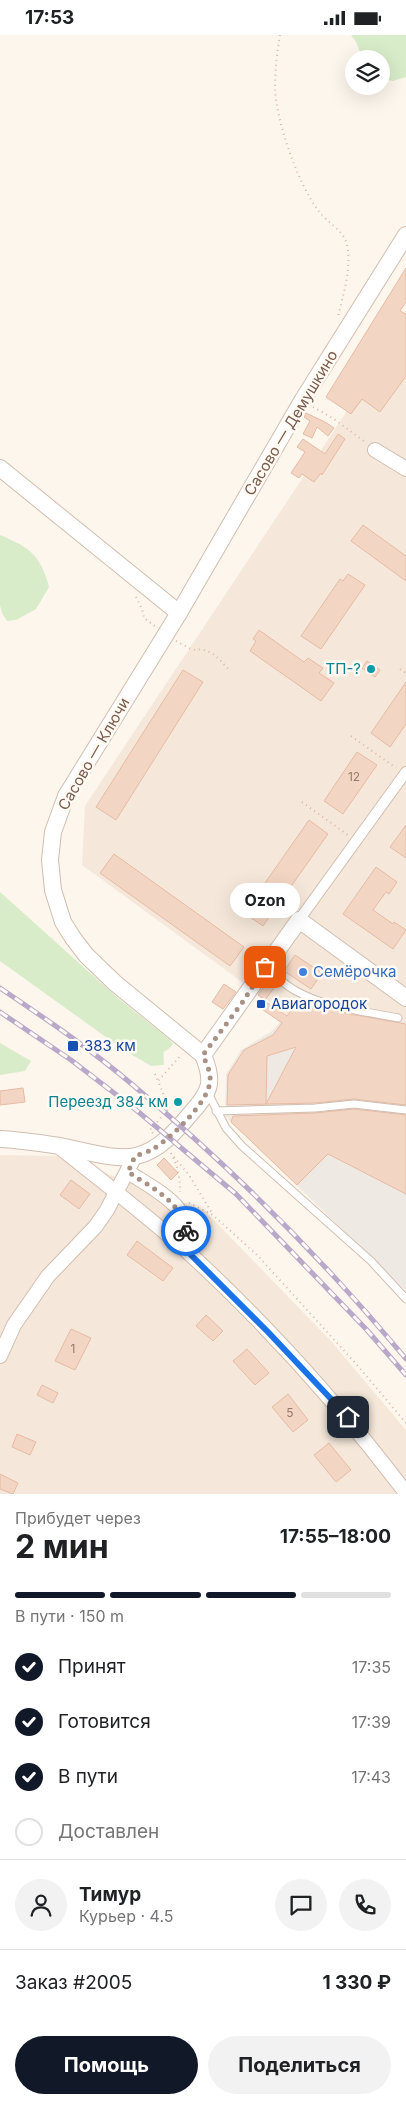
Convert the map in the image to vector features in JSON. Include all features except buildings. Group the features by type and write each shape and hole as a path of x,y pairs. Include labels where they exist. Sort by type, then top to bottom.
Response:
{"street":[{"name":"Сасово — Демушкино","path":"179,613 302,401 406,235"},
{"path":"375,450 406,469"},
{"path":"0,468 179,613"},
{"name":"Сасово — Ключи","path":"179,613 66,796 53,831 50,860 53,891 57,906 73,938 86,955 116,983 196,1049"},
{"path":"0,1139 57,1145 111,1155 135,1156 153,1149 169,1137 208,1092 210,1071 196,1049 242,1003 265,967 405,773"},
{"path":"299,920 406,998"},
{"path":"57,1145 190,1254 274,1338 338,1406 406,1493"},
{"path":"0,1357 14,1325 29,1301 48,1276 96,1225 117,1193 135,1156"},
{"path":"128,1172 156,1190 178,1209 186,1227 190,1254"}],"lane":[{"path":"265,967 295,990 309,997 398,1018"},
{"path":"208,1092 226,1128 242,1146 371,1261 406,1299"},
{"path":"216,1111 315,1108 354,1104 406,1110"}],"path":[{"path":"280,35 276,61 275,90 281,123 302,184 318,211 341,233 347,244 348,263 336,325"},
{"path":"302,401 334,419 375,450"},
{"path":"400,669 406,673"},
{"path":"351,736 405,773"},
{"path":"302,803 356,841"},
{"path":"158,1081 196,1049"},
{"path":"155,1074 169,1108"},
{"path":"172,1155 189,1175 213,1215"},
{"path":"186,1202 213,1215 258,1256 358,1366 406,1423"}],"shaded area":[{"name":"Авиагородок","path":"406,322 406,1057 294,1020 82,865 85,806"},
{"path":"299,1001 406,1021 406,1291 225,1116 226,1074 241,1050 272,1031"},
{"path":"0,1155 61,1156 205,1211 330,1340 406,1430 406,1494 0,1494"}],"green space":[{"path":"351,35 406,35 406,77 390,80 390,50 359,50"},
{"path":"0,535 19,544 33,554 42,567 49,587 36,609 16,620 7,621 0,605"},
{"path":"0,892 119,999 169,1039 173,1044 164,1051 164,1065 151,1066 124,1050 0,961"},
{"path":"0,1043 31,1061 25,1071 0,1075"}],"railway":[{"path":"0,988 102,1060 171,1117 242,1183 310,1251 406,1359"},
{"path":"0,1012 71,1060 135,1109 236,1194 366,1329 406,1375"}],"way so far":[{"path":"186,1231 178,1209 156,1190 128,1172 135,1156 153,1149 169,1137 208,1092 210,1071 203,1055 242,1003 265,967"}],"place":[{"name":"ТП-?","path":"371,669"},
{"name":"Ozon","path":"265,967"},
{"name":"Семёрочка","path":"303,972"},
{"name":"Авиагородок","path":"261,1004"},
{"name":"383 км","path":"73,1046"},
{"name":"Переезд 384 км","path":"178,1102"}],"route":[{"path":"186,1231 190,1254 268,1332 348,1417"}]}
